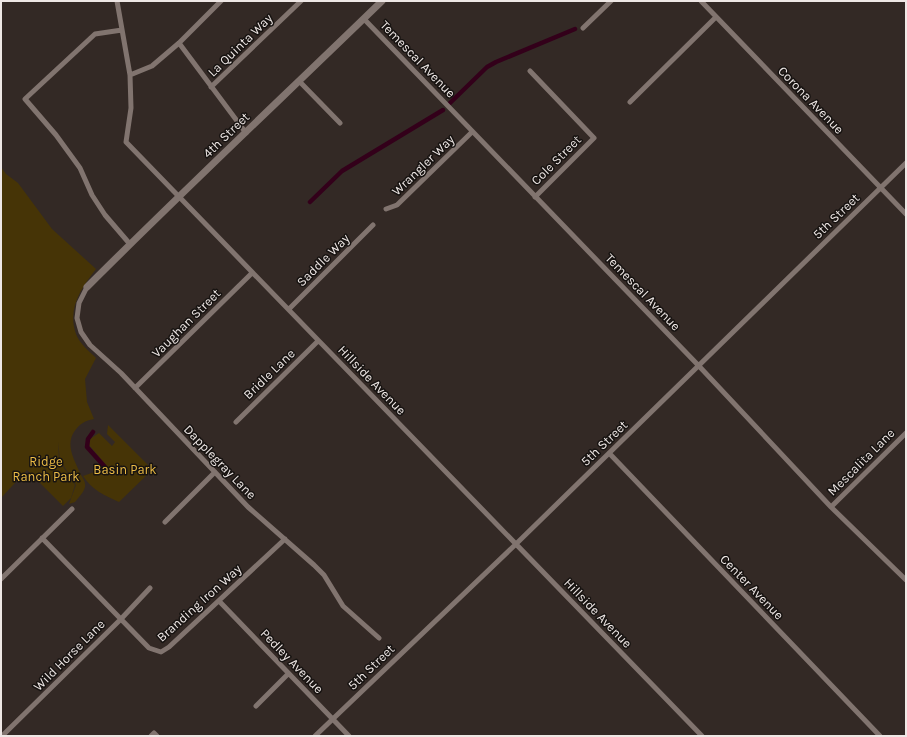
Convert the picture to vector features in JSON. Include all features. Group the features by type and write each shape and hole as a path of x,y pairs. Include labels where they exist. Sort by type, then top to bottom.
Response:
{"street":[{"name":"Hillside Avenue","path":"117,1 130,75 131,108 126,142 702,736"},
{"path":"130,75 152,66 179,43 221,1"},
{"name":"La Quinta Way","path":"211,87 301,1"},
{"name":"4th Street","path":"87,287 129,243 180,197 382,1"},
{"path":"583,28 611,1"},
{"name":"Corona Avenue","path":"701,1 906,214"},
{"path":"630,102 716,17"},
{"name":"Temescal Avenue","path":"364,18 472,132 698,365 831,507 906,580"},
{"path":"122,30 95,34 25,99 56,135 80,168 92,195 105,215 129,243"},
{"path":"179,43 246,133"},
{"name":"Cole Street","path":"530,71 594,138 535,197"},
{"path":"300,82 340,122"},
{"name":"Wrangler Way","path":"386,209 397,205 472,132"},
{"name":"5th Street","path":"315,736 516,544 906,163"},
{"name":"Saddle Way","path":"289,309 373,226"},
{"name":"Vaughan Street","path":"135,388 252,273"},
{"name":"Dapplegray Lane","path":"87,287 79,303 77,318 81,332 90,345 135,388 248,507 324,575 343,606 379,638"},
{"name":"Bridle Lane","path":"236,422 318,341"},
{"name":"Mescalita Lane","path":"831,507 906,433"},
{"name":"Center Avenue","path":"609,453 880,736"},
{"path":"165,522 215,472"},
{"path":"1,579 72,509"},
{"name":"Branding Iron Way","path":"42,538 149,648 161,652 169,647 220,602 285,539"},
{"name":"Wild Horse Lane","path":"2,736 121,619 150,588"},
{"name":"Pedley Avenue","path":"220,602 349,736"},
{"path":"256,706 288,674"}],"green space":[{"name":"Ridge Ranch Park","path":"1,167 6,174 18,183 52,229 96,269 85,284 77,299 73,316 77,337 96,358 85,379 87,402 94,419 78,426 71,437 70,443 72,454 84,481 85,487 75,502 69,504 76,485 60,460 58,442 59,460 75,485 71,498 63,506 27,470 1,498"},
{"name":"Basin Park","path":"108,425 148,465 147,467 151,471 119,502 94,489 83,476 106,468 106,465 89,445 90,439 99,433 112,446 115,442 107,434"}],"waterway":[{"path":"450,103 487,67 575,29"},
{"path":"310,202 342,171 443,110"},
{"path":"93,432 88,439 87,447 105,467"}]}
